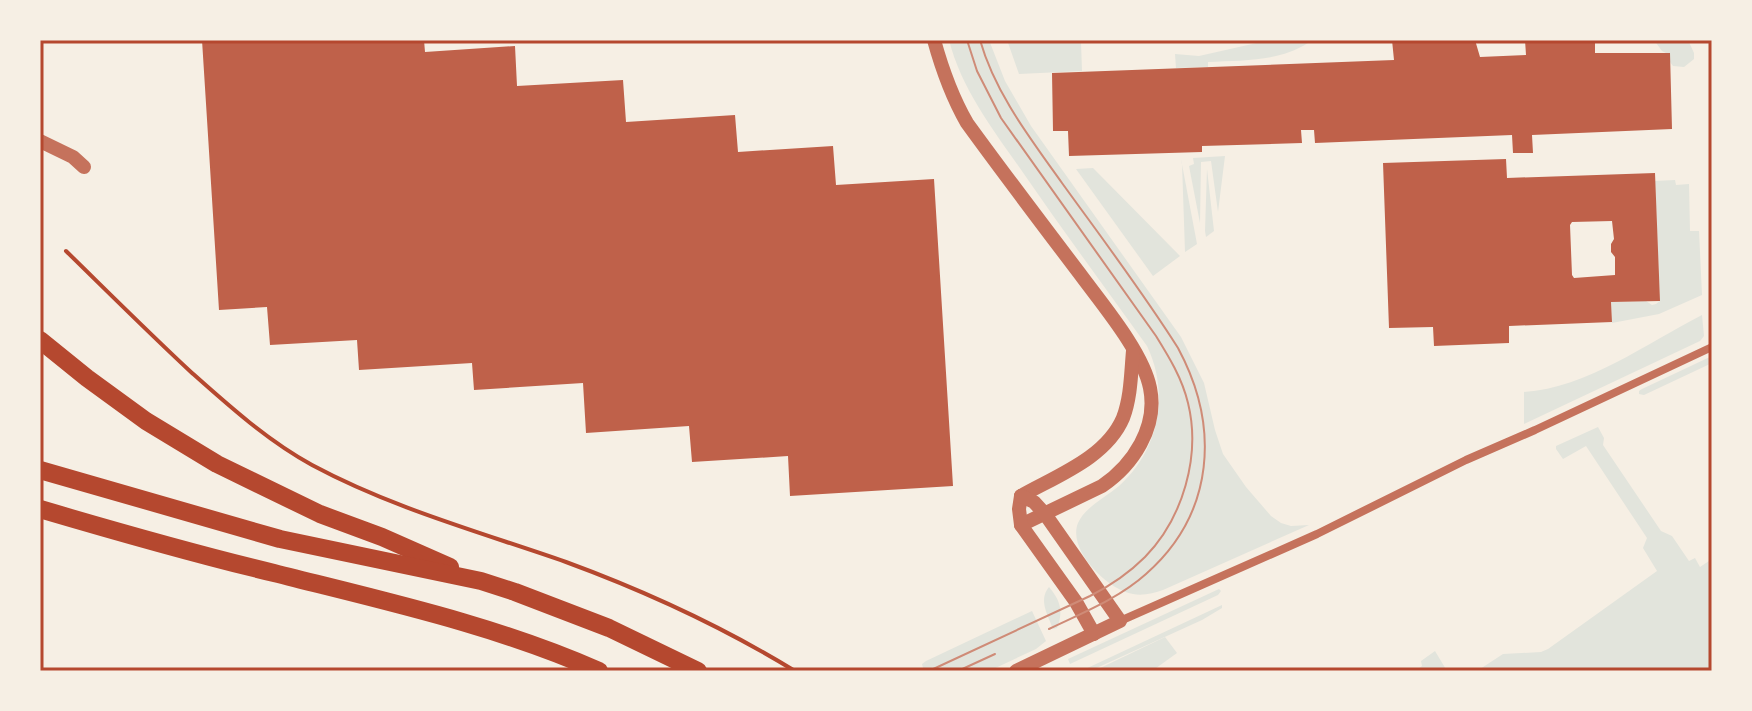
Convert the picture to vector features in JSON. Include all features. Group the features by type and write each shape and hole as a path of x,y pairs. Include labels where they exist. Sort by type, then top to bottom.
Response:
{"highway":[{"path":"40,340 146,421 217,464 320,514 382,537 481,581 609,628 698,671"},
{"path":"40,470 280,539 481,581"},
{"path":"40,509 510,636 599,671"}],"street":[{"path":"934,40 949,88 967,123 1107,310 1133,350 1150,385 1149,420 1130,462 1112,479 1090,493 1021,525"},
{"path":"40,141 73,157 84,167"},
{"path":"1016,671 1120,621 1317,534 1466,460 1712,347"},
{"path":"1021,496 1088,458 1108,441 1123,418 1127,404 1133,350"},
{"path":"1021,496 1034,502 1045,514 1120,621"},
{"path":"1021,496 1021,525 1076,602 1094,634"}],"path":[{"path":"66,251 198,379 257,429 310,464 411,509 639,591 795,671"}],"shaded area":[{"path":"949,40 989,40 1005,81 1031,126 1181,337 1204,383 1223,454 1271,516 1291,526 1309,525 1148,594 1123,591 1092,567 1078,545 1078,523 1091,507 1133,472 1152,439 1159,402 1154,364 1147,346 980,110 962,77"},
{"path":"1007,40 1089,40 1081,42 1082,71 1019,74"},
{"path":"1270,40 1309,40 1297,49 1272,57 1208,62 1208,67 1176,68 1175,54 1199,56"},
{"path":"1654,40 1688,40 1694,59 1684,67 1673,66 1670,55 1662,51"},
{"path":"1225,156 1218,212 1211,161 1201,162 1200,223 1189,166 1194,164 1193,158"},
{"path":"1182,165 1197,244 1185,252"},
{"path":"1093,168 1180,256 1153,276 1076,169"},
{"path":"1207,169 1214,231 1206,237 1205,231"},
{"path":"1675,180 1676,185 1689,184 1690,231 1699,231 1702,295 1659,314 1612,323 1611,302 1646,301 1652,305 1660,301 1655,181"},
{"path":"1702,315 1704,336 1700,341 1524,424 1524,392 1547,389 1594,373"},
{"path":"1712,356 1712,363 1644,395 1639,394 1642,389"},
{"path":"1598,427 1604,438 1603,445 1661,531 1672,536 1689,561 1695,558 1700,567 1712,559 1712,671 1477,671 1503,654 1548,649 1657,571 1643,548 1647,538 1586,446 1563,459 1556,449 1556,446"},
{"path":"1049,587 1060,611 1057,628 1053,629 1044,602"},
{"path":"1219,589 1218,595 1070,664 1068,659"},
{"path":"1222,605 1202,620 1090,671 1081,671"},
{"path":"1032,611 1046,641 1036,649 989,671 919,671 926,661"},
{"path":"1165,637 1177,653 1152,671 1094,671"},
{"path":"1435,651 1447,671 1415,671 1422,666 1421,661"}],"building":[{"path":"202,40 424,40 425,52 515,46 517,86 623,80 626,122 735,115 738,152 833,146 836,185 934,179 953,486 790,496 788,456 692,462 689,426 586,433 583,383 474,390 472,363 359,370 357,340 270,345 267,307 219,310"},
{"path":"1392,40 1475,40 1480,57 1526,55 1525,40 1595,40 1595,53 1670,53 1672,129 1532,135 1533,153 1513,153 1512,135 1315,143 1314,130 1301,130 1302,143 1202,146 1202,152 1069,156 1068,131 1053,131 1052,73 1394,60"},
{"path":"1506,159 1507,178 1655,173 1660,301 1611,302 1612,322 1509,326 1509,343 1434,346 1433,327 1389,328 1383,163","holes":["1612,221 1614,239 1611,252 1615,257 1615,275 1574,278 1572,222"]}],"tram line":[{"path":"929,671 1090,596 1145,557 1170,524 1179,505 1186,485 1192,444 1188,403 1170,360 1001,118 977,71 967,40"},
{"path":"980,40 995,78 1015,114 1178,348 1192,378 1205,438 1204,467 1198,496 1186,524 1169,550 1124,591 1049,629"},
{"path":"958,671 995,654"}]}
